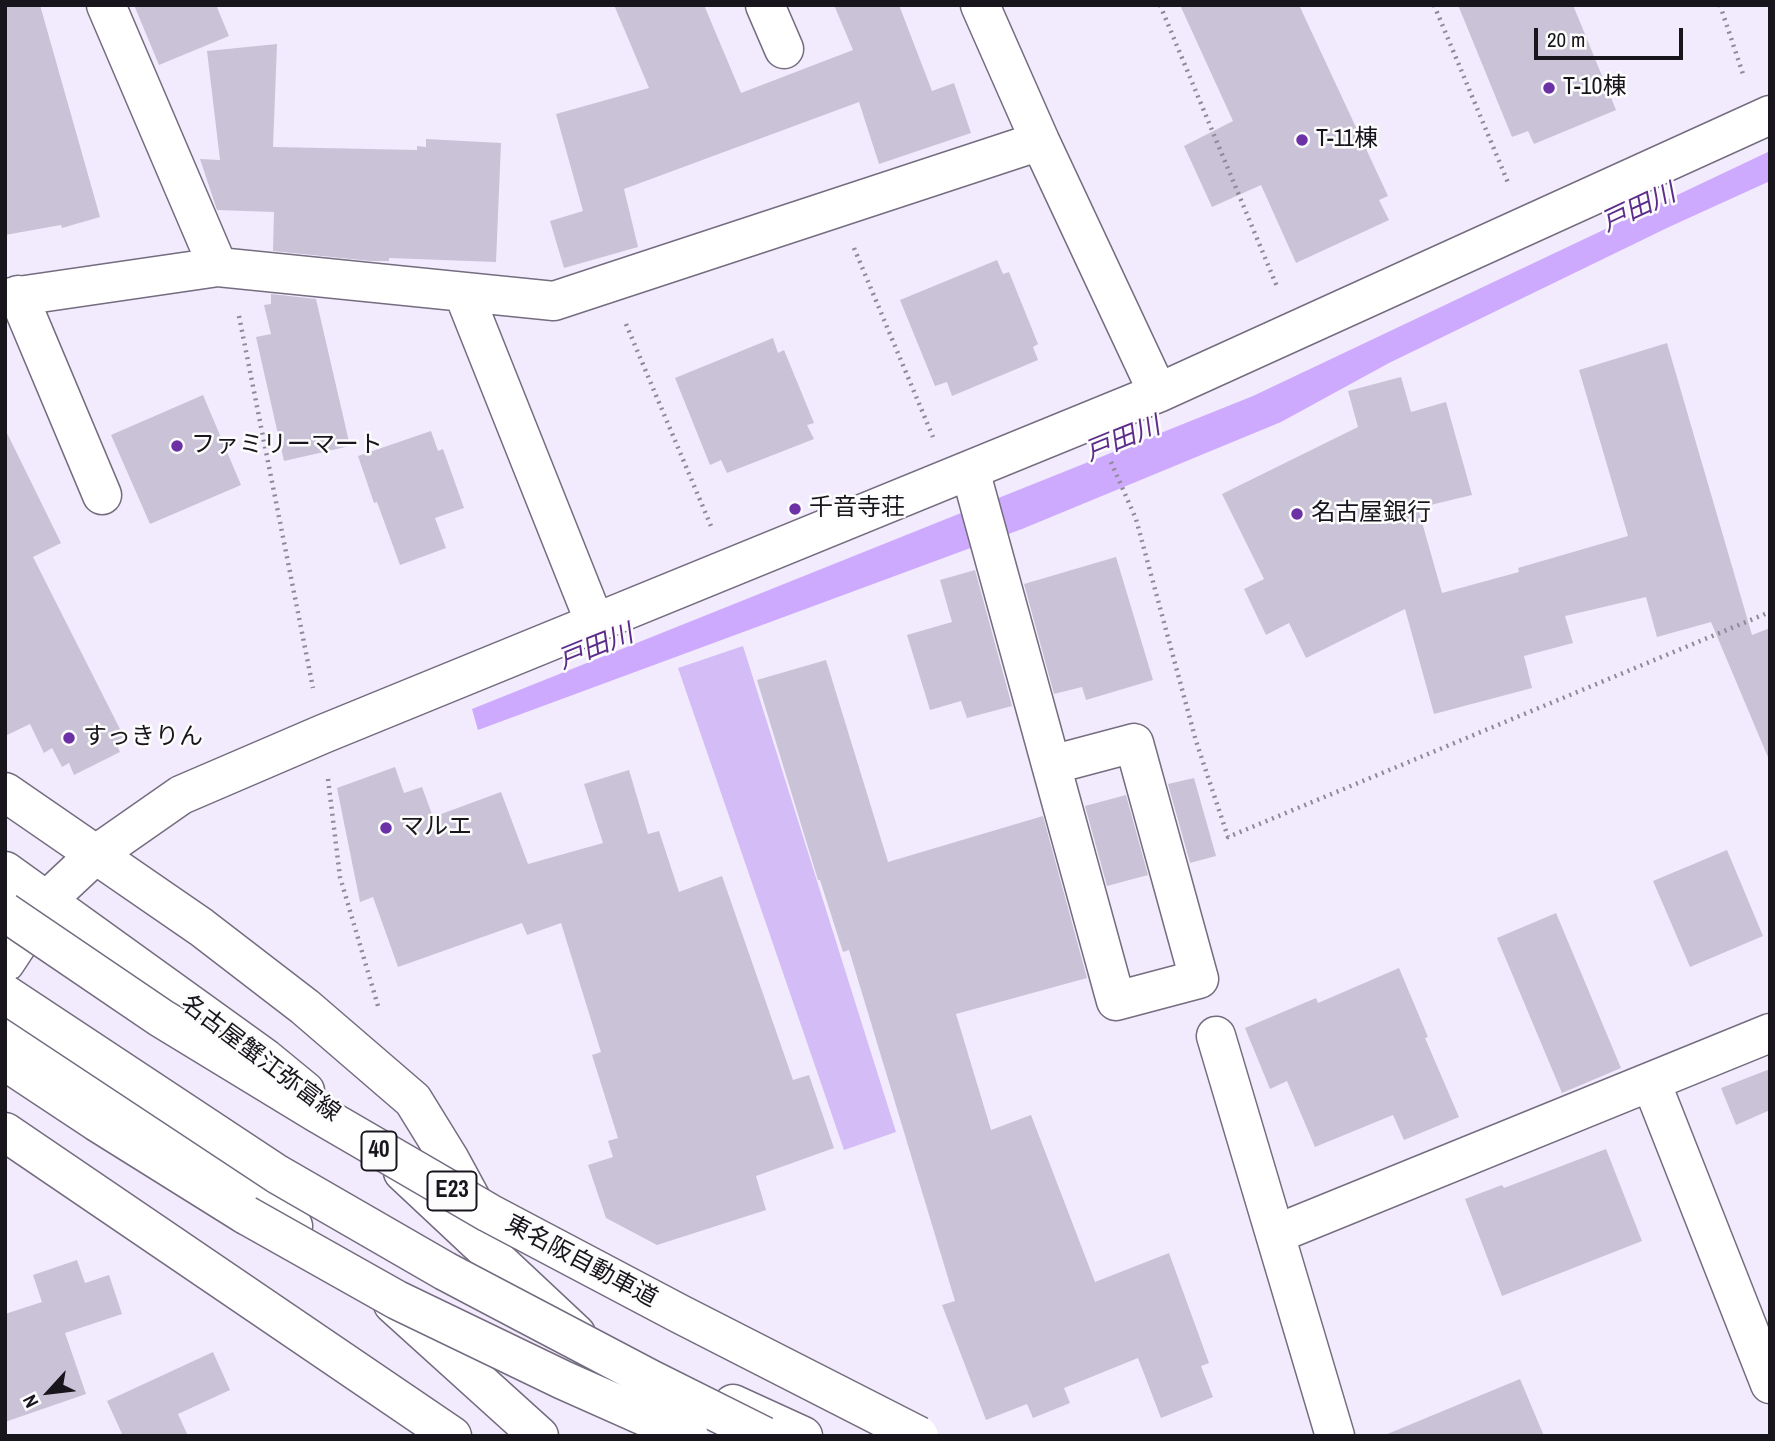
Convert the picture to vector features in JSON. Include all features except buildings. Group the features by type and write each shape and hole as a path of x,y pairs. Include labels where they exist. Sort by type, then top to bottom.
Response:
{"main road":[{"path":"106,5 218,267"},
{"path":"765,5 784,49"},
{"path":"980,5 1040,141 1158,393"},
{"path":"5,962 46,901 95,855 181,795 595,623 975,486 1158,393 1770,115"},
{"path":"102,495 12,297 218,267 554,301 1040,141"},
{"path":"463,292 595,623"},
{"path":"975,486 992,546 1051,765 1116,1001 1199,979 1134,743 1051,765"},
{"path":"5,792 201,927 305,1007 413,1100 450,1160 511,1272"},
{"name":"名古屋蟹江弥富線","path":"5,871 266,1059 393,1163 686,1436"},
{"name":"東名阪自動車道","path":"5,912 161,1018 489,1213 919,1436"},
{"path":"5,994 277,1174 445,1271 764,1436"},
{"path":"5,1033 194,1154 304,1234 412,1320 540,1436"},
{"path":"1276,1234 1770,1033"},
{"path":"1216,1036 1335,1436"},
{"path":"5,1062 246,1215 397,1300 686,1436"},
{"path":"1651,1082 1770,1384"},
{"path":"5,1132 452,1436"},
{"path":"614,1370 689,1387 744,1408 803,1436"}],"path":[{"path":"1160,5 1280,294"},
{"path":"1434,5 1510,188"},
{"path":"1720,5 1745,79"},
{"path":"850,239 934,438"},
{"path":"218,267 237,308 323,734 340,877 379,1006 351,1046"},
{"path":"623,317 715,536"},
{"path":"1111,461 1136,519 1196,741 1228,836 1770,612"}],"shaded area":[{"path":"1770,151 1770,181 1389,363 1281,422 1022,529 478,730 472,709 1253,396"},
{"path":"743,646 896,1132 844,1150 678,668"}],"place":[{"name":"T-10棟","path":"1549,88"},
{"name":"T-11棟","path":"1302,140"},
{"name":"ファミリーマート","path":"177,446"},
{"name":"千音寺荘","path":"795,509"},
{"name":"名古屋銀行","path":"1297,514"},
{"name":"すっきりん","path":"69,738"},
{"name":"マルエ","path":"386,828"}],"water label":[{"name":"戸田川","path":"1639,209"},
{"name":"戸田川","path":"1123,440"},
{"name":"戸田川","path":"596,648"}]}
